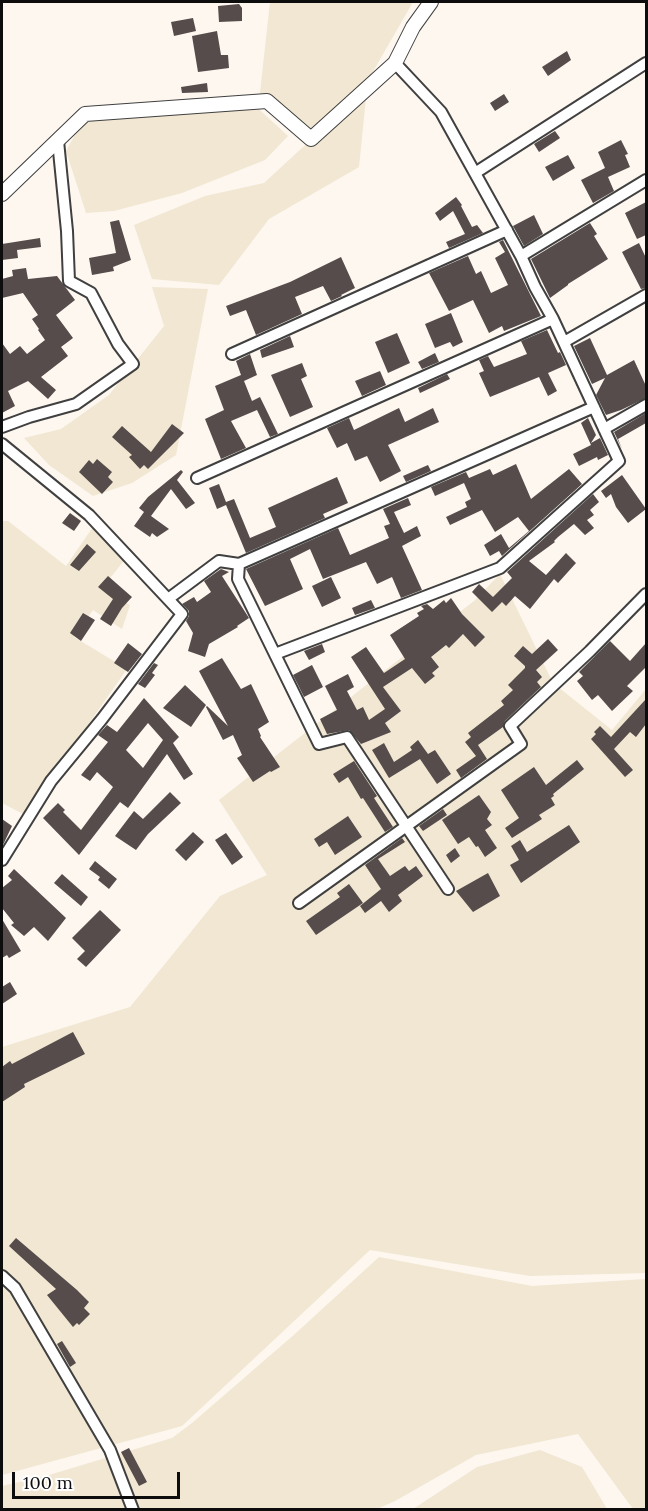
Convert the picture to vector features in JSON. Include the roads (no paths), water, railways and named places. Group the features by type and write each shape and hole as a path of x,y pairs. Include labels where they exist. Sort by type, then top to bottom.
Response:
{"street":[{"path":"3,190 85,114 267,101 311,139 395,63 413,27 431,2"},
{"path":"274,654 500,568 619,461 553,319 475,172 441,112 395,63"},
{"path":"475,172 646,63"},
{"path":"2,427 76,404 132,364 118,344 91,293 69,280 67,231 57,141"},
{"path":"521,256 646,180"},
{"path":"232,354 507,230"},
{"path":"564,342 646,295"},
{"path":"197,478 553,319"},
{"path":"604,429 646,405"},
{"path":"168,599 219,561 239,564 594,407"},
{"path":"2,444 89,515 182,614 102,719 51,781 2,860"},
{"path":"239,564 238,579 319,744 347,737 448,889"},
{"path":"299,903 521,744 510,726 590,651 646,594"},
{"path":"2,1276 15,1288 110,1450 133,1509"}]}
